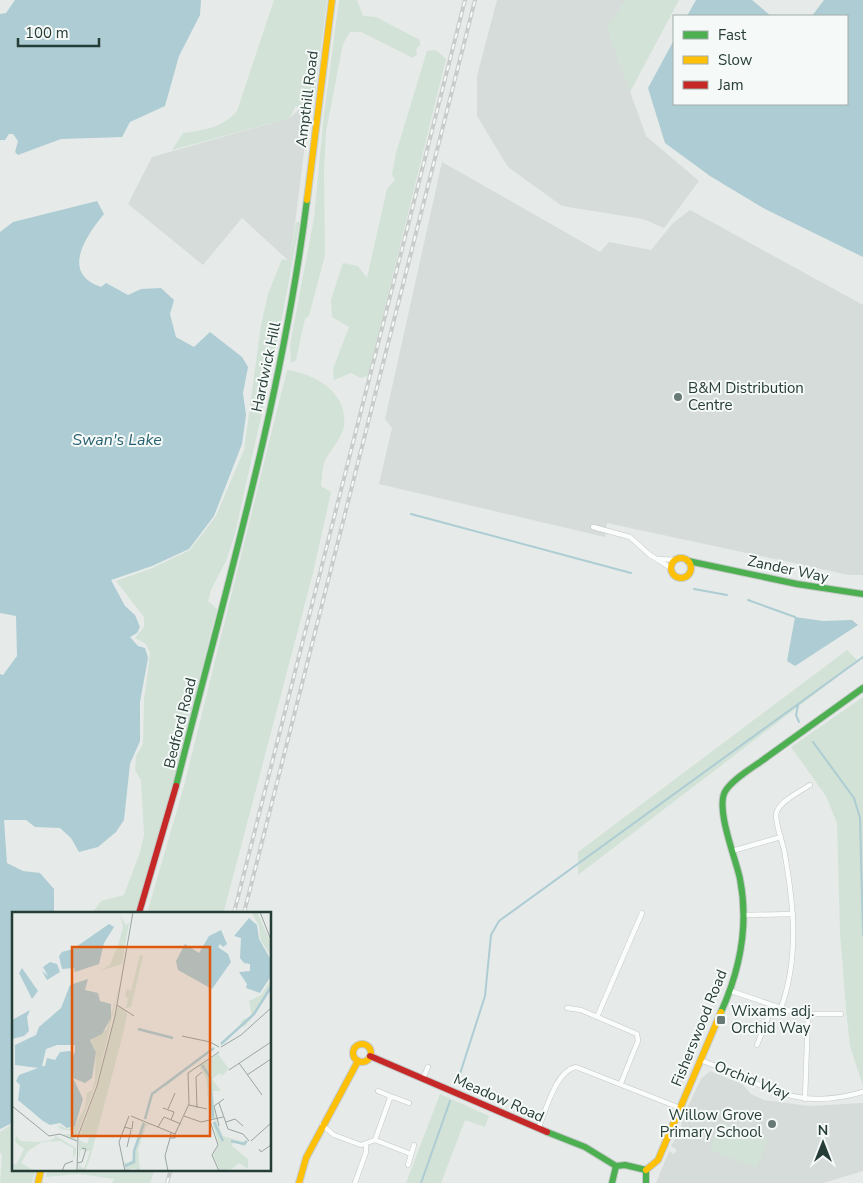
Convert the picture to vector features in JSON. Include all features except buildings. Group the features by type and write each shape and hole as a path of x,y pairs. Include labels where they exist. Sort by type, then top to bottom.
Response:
{"street":[{"name":"Ampthill Road","path":"307,200 332,0"},
{"name":"Hardwick Hill","path":"239,538 282,355 307,200"},
{"path":"593,527 630,537 671,568 673,574 678,578 685,578 690,573 708,565"},
{"name":"Bedford Road","path":"139,912 166,825 239,538"},
{"path":"657,559 676,560 682,558 688,561 690,573"},
{"path":"671,568 676,560"},
{"name":"Zander Way","path":"688,561 719,566 824,590 863,594"},
{"name":"Fisherswood Road","path":"646,1170 658,1160 731,990 743,939 744,915 740,880 721,805 725,791 746,773 863,688"},
{"path":"781,1008 790,974 793,897 776,811 810,785"},
{"path":"732,850 781,837"},
{"path":"597,1017 642,913"},
{"path":"744,915 793,914"},
{"path":"731,990 781,1008 808,1014 841,1014"},
{"path":"757,1045 773,1005"},
{"path":"567,1008 581,1010 637,1034 638,1041 620,1082"},
{"path":"805,1099 808,1014"},
{"path":"358,1044 368,1046 370,1056 366,1061 358,1061 352,1053 358,1044"},
{"name":"Meadow Road","path":"370,1056 591,1149 604,1156 616,1166"},
{"name":"Orchid Way","path":"700,1060 778,1094 805,1099 843,1098 863,1092"},
{"path":"299,1183 306,1158 358,1061"},
{"path":"423,1078 428,1067"},
{"path":"539,1126 560,1077 566,1070 582,1068 680,1108"},
{"path":"378,1091 390,1096 390,1098 409,1103"},
{"path":"322,1126 334,1135 361,1146 366,1145 375,1140 390,1098"},
{"path":"375,1140 411,1154"},
{"path":"354,1183 366,1152 366,1145"},
{"path":"408,1164 414,1145"},
{"path":"612,1183 616,1166 624,1165 646,1170 646,1183"},
{"path":"38,1183 42,1170"}],"shaded area":[{"path":"497,0 626,0 607,27 646,136 699,181 664,228 643,219 562,206 508,167 477,116 477,76"},
{"path":"308,100 305,145 290,262 242,218 203,265 128,204 152,157 290,118"},
{"path":"442,162 600,252 609,242 651,250 673,223 690,210 863,305 863,575 849,575 607,523 605,537 379,484 392,428 385,419"},
{"name":"Willow Grove Primary School","path":"710,1071 742,1084 751,1094 764,1100 809,1106 863,1103 863,1171 823,1183 656,1183 669,1151 674,1154 677,1150 671,1146 681,1129 682,1119 701,1079"}],"green space":[{"path":"274,0 327,0 313,109 308,104 295,107 290,118 172,150 183,133 219,125 237,111"},
{"path":"339,0 357,0 363,16 376,17 420,40 420,45 416,49 417,54 413,58 361,32 350,32 343,44 326,131 324,171 325,255 309,316 305,319 296,360 291,363 290,345 314,218 324,114"},
{"path":"626,0 679,0 630,92 607,27"},
{"path":"436,50 446,59 368,376 361,378 351,373 334,380 333,369 349,327 332,317 331,300 343,263 358,266 367,278 387,189 395,180 392,174 396,153 427,51"},
{"path":"296,222 300,222 275,354 235,534 226,561 211,590 208,601 217,609 163,824 135,912 93,912 101,901 124,895 140,852 144,835 141,780 135,770 136,756 143,744 144,700 150,653 146,644 135,638 144,627 144,617 116,581 150,569 190,550 216,516 244,450 261,325 268,294 282,259 290,261"},
{"path":"287,370 298,372 319,381 335,395 341,404 344,414 344,426 323,466 321,486 331,492 313,573 223,912 147,912 184,786"},
{"path":"847,650 858,661 578,875 578,852"},
{"path":"863,697 863,1086 850,1046 846,1009 840,932 837,823 826,796 791,747"},
{"path":"440,1094 489,1116 485,1127 465,1120 441,1183 406,1183"},
{"path":"720,1122 768,1140 757,1168 710,1150"},
{"path":"12,1124 12,1170 36,1170 32,1183 0,1183 2,1156 0,1152 0,1132"},
{"path":"48,1170 155,1170 150,1183 112,1183 114,1179 79,1174 46,1177"}],"water":[{"path":"15,0 201,0 200,15 179,56 165,106 130,122 122,137 61,139 18,155 15,152 18,141 13,134 9,134 5,140 0,140 0,14 6,13"},
{"path":"696,0 752,0 770,15 688,15"},
{"path":"824,0 863,0 863,257 765,209 710,176 665,143 648,88 673,42 673,105 848,105 848,15 813,15"},
{"name":"Swan's Lake","path":"97,201 104,214 84,243 79,264 82,273 89,281 101,287 106,283 128,295 141,289 161,288 174,300 170,314 176,337 194,347 210,332 242,357 248,367 243,393 246,415 242,444 214,516 189,549 152,566 111,580 125,606 135,615 140,627 137,633 130,637 138,646 145,648 148,658 140,702 140,741 130,764 124,820 116,832 98,847 79,852 71,838 60,828 35,827 26,820 4,820 7,863 23,871 40,873 54,889 54,912 12,912 12,1123 0,1129 0,674 3,675 17,656 16,616 0,613 0,232 13,222"},
{"path":"795,617 823,621 852,620 858,625 795,666 787,661"}],"waterway":[{"path":"411,514 631,573"},
{"path":"694,589 727,595"},
{"path":"748,600 795,617"},
{"path":"458,1080 485,996 491,935 499,921 863,657"},
{"path":"798,705 796,715 799,722"},
{"path":"813,742 854,798 860,818 863,935"},
{"path":"421,1183 450,1101"}],"railway":[{"path":"234,912 465,0"},
{"path":"244,912 475,0"},
{"path":"167,1183 171,1170"}],"traffic: fast":[{"path":"176,786 267,422 283,348 307,200"},
{"path":"688,561 797,584 863,594"},
{"path":"721,1012 738,964 744,913 740,879 724,820 723,798 726,790 745,772 863,688"},
{"path":"547,1132 585,1147 616,1166"},
{"path":"616,1166 625,1165 646,1170 646,1183"},
{"path":"612,1183 616,1166"}],"traffic: slow":[{"path":"307,200 332,0"},
{"path":"681,558 688,561 691,568 688,575 681,578 674,575 671,568 674,561 681,558"},
{"path":"646,1170 658,1160 721,1012"},
{"path":"362,1044 368,1047 371,1053 368,1059 362,1062 356,1059 353,1053 356,1047 362,1044"},
{"path":"299,1183 306,1158 358,1061"},
{"path":"38,1183 41,1170"}],"traffic: jam":[{"path":"139,912 176,786"},
{"path":"370,1056 547,1132"}],"place":[{"name":"B&M Distribution Centre","path":"678,397"},
{"name":"Wixams adj. Orchid Way","path":"721,1020"},
{"name":"Willow Grove Primary School","path":"772,1124"}]}
